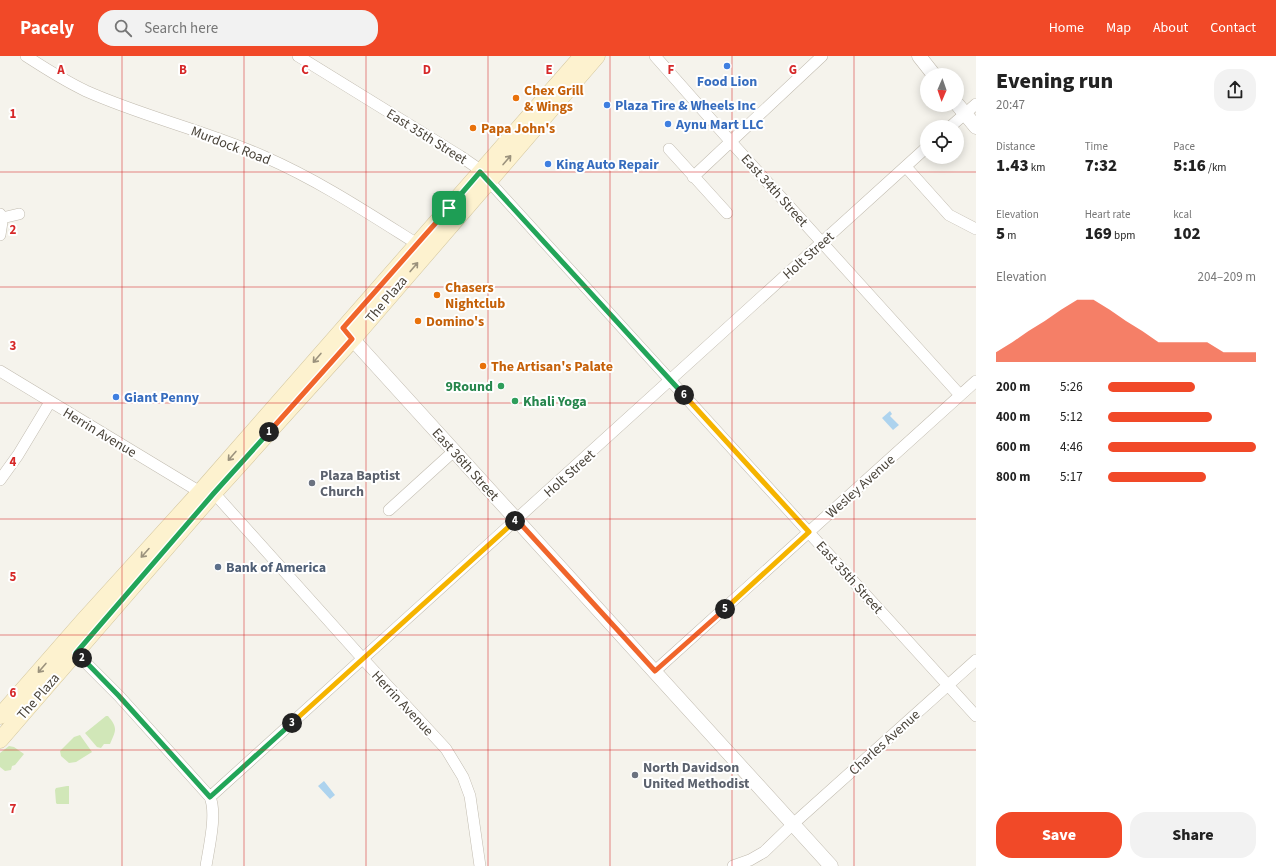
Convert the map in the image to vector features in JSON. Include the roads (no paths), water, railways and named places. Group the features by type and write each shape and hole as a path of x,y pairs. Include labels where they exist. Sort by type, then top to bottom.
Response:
{"main road":[{"name":"The Plaza","path":"0,740 76,653 207,493 590,57"},
{"name":"The Plaza","path":"0,716 83,621 207,493"}],"street":[{"name":"Murdock Road","path":"26,56 46,69 87,91 130,108 228,142 283,165 331,191 423,247"},
{"name":"East 35th Street","path":"298,56 476,167 976,716"},
{"name":"East 34th Street","path":"655,56 960,395"},
{"path":"693,177 822,56"},
{"path":"919,56 928,68"},
{"path":"964,108 976,104"},
{"path":"964,112 976,127"},
{"path":"669,149 727,214"},
{"name":"Holt Street","path":"210,797 920,154"},
{"path":"906,167 949,215 976,229"},
{"path":"0,235 1,216 19,214"},
{"name":"East 36th Street","path":"348,334 831,866"},
{"name":"Herrin Avenue","path":"0,371 50,402 207,493 441,742 461,772 472,806 480,866"},
{"name":"Wesley Avenue","path":"655,671 976,381"},
{"path":"0,480 11,466 50,402"},
{"path":"389,510 454,451"},
{"path":"76,653 119,696 210,797 214,813 206,866"},
{"name":"Charles Avenue","path":"733,866 750,860 764,852 793,824 976,660"}],"water":[{"path":"890,411 892,414 890,416 899,425 893,430 882,418"},
{"path":"324,781 335,795 330,799 318,786"}],"place":[{"name":"Food Lion","path":"727,66"},
{"name":"Chex Grill & Wings","path":"516,98"},
{"name":"Plaza Tire & Wheels Inc","path":"607,105"},
{"name":"Aynu Mart LLC","path":"668,124"},
{"name":"Papa John's","path":"473,128"},
{"name":"King Auto Repair","path":"548,164"},
{"name":"Chasers Nightclub","path":"437,295"},
{"name":"Domino's","path":"418,321"},
{"name":"The Artisan's Palate","path":"483,366"},
{"name":"9Round","path":"501,386"},
{"name":"Giant Penny","path":"116,397"},
{"name":"Khali Yoga","path":"515,401"},
{"name":"Plaza Baptist Church","path":"312,483"},
{"name":"Bank of America","path":"218,567"},
{"name":"North Davidson United Methodist","path":"635,775"}]}
